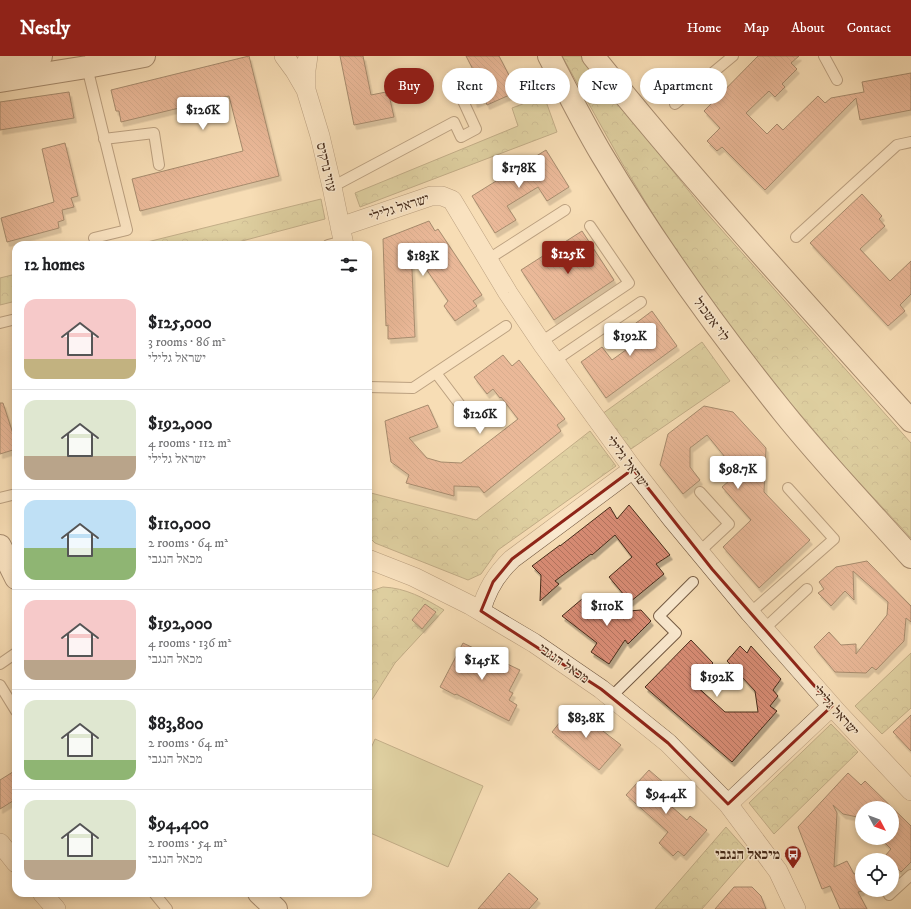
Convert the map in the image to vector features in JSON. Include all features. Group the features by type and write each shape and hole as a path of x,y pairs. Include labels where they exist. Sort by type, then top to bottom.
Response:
{"street":[{"path":"0,62 41,56"},
{"path":"0,81 144,56"},
{"name":"עוזי נרקיס","path":"284,56 306,90 320,136 332,187 339,240"},
{"name":"עוזי נרקיס","path":"306,90 308,56"},
{"name":"לוי אשכול","path":"549,56 580,116 618,181 669,259 706,311 784,413 861,503 911,557"},
{"path":"593,56 715,203 911,421"},
{"name":"ישראל גלילי","path":"339,240 427,198 442,196 452,200 487,260 541,342 633,469 750,614 832,706 911,791"},
{"path":"481,612 487,592 496,577 508,563 633,469"},
{"path":"0,546 12,570"},
{"name":"מכאל הנגבי","path":"372,561 414,577 481,612 534,643 611,697 668,743 728,804 778,871 796,909"},
{"path":"728,804 832,706"},
{"path":"46,897 56,909"},
{"path":"263,897 276,909"}],"lane":[{"path":"718,68 733,56"},
{"path":"824,56 837,80"},
{"path":"87,67 127,230 94,238"},
{"path":"332,187 454,122 461,137 476,129 464,104"},
{"path":"104,139 154,133 159,164"},
{"path":"796,237 897,145 911,142"},
{"path":"487,260 566,210"},
{"path":"541,342 629,283 590,226"},
{"path":"554,361 641,302"},
{"path":"0,323 12,320"},
{"path":"372,387 413,388 506,326"},
{"path":"436,373 470,418"},
{"path":"750,614 834,539 788,488"},
{"path":"699,552 729,524 700,492"},
{"path":"0,498 12,495"},
{"path":"611,697 676,633 658,616 693,582"},
{"path":"764,629 807,589"},
{"path":"0,664 12,656"},
{"path":"0,685 12,704"},
{"path":"899,886 911,875"},
{"path":"158,897 168,909"}],"highlighted area":[{"path":"633,469 712,569 832,706 728,804 668,743 601,689 481,611 493,582 512,559"}],"green space":[{"path":"562,56 581,56 591,68 578,68 578,85"},
{"path":"523,104 547,104 557,132 360,207 355,193 518,126 512,108"},
{"path":"589,104 619,104 704,210 911,443 911,538 844,466 734,333 674,249 622,163"},
{"path":"321,199 325,219 242,241 151,241"},
{"path":"12,275 12,302 0,305 0,278"},
{"path":"702,342 730,381 631,449 602,414"},
{"path":"590,431 616,466 498,550 481,574 468,580 375,543 372,540 372,493 476,520"},
{"path":"383,587 399,589 415,594 444,610 395,663 372,700 372,591"},
{"path":"911,653 911,708 882,734 855,706"},
{"path":"831,724 858,752 774,834 749,803"},
{"path":"375,739 483,786 448,867 372,834 372,746"},
{"path":"726,827 750,854 702,909 655,909"}],"building":[{"path":"249,56 279,176 140,211 132,179 243,151 229,96 121,122 119,111 116,111 111,90"},
{"path":"340,56 363,56 371,95 384,92 384,104 391,104 394,117 354,125"},
{"path":"466,56 499,56 505,68 505,97 497,101 497,68 472,68"},
{"path":"758,56 799,56 791,63 797,69 782,84 785,87 775,97 769,91 746,113 767,134 777,124 783,130 818,96 825,103 831,98 864,92 862,82 911,73 911,110 860,120 856,98 765,190 722,147 717,151 707,141 720,128 704,111 711,104 727,104 727,88"},
{"path":"69,92 74,118 0,130 0,102"},
{"path":"65,143 78,196 71,198 74,207 62,210 64,220 58,222 59,228 7,242 1,218 54,202 42,149"},
{"path":"546,150 569,187 547,201 538,187 507,206 516,220 495,233 472,196"},
{"path":"862,194 882,216 879,219 885,226 860,249 890,281 911,261 911,294 900,305 905,311 888,326 810,243"},
{"path":"429,221 435,231 438,229 482,295 473,301 477,306 455,321 444,306 448,301 411,247 415,337 388,339 388,325 386,326 383,239"},
{"path":"582,231 614,280 554,320 521,270"},
{"path":"652,311 677,346 606,398 581,362 602,347 612,360 641,339 632,326"},
{"path":"503,355 512,366 519,360 565,419 557,425 561,431 484,493 479,487 454,486 454,496 406,483 409,475 391,462 385,421 428,405 438,427 409,438 427,458 441,462 461,463 518,419 493,389 487,394 474,377"},
{"path":"0,403 3,403 12,431 12,450 0,454"},
{"path":"704,406 733,412 766,448 764,492 810,540 759,588 723,547 751,520 722,487 738,473 707,435 690,448 690,467 700,480 683,494 660,465 668,434"},
{"path":"629,505 670,555 656,564 664,574 630,602 609,577 632,557 615,535 592,555 591,554 555,581 559,584 540,601 541,575 532,566 610,507 617,519"},
{"path":"867,561 911,606 911,622 906,618 904,641 876,670 872,667 866,673 835,672 814,647 829,632 841,645 856,644 856,654 887,615 888,602 853,571 854,600 845,591 831,606 818,593 824,589 819,582 836,567"},
{"path":"582,599 590,604 592,601 604,613 641,610 651,621 628,644 625,640 609,664 591,652 597,643 562,616"},
{"path":"425,604 436,612 422,629 412,620"},
{"path":"691,640 713,663 693,683 725,712 758,712 755,691 727,661 740,646 747,653 751,646 781,679 773,690 778,696 770,706 777,711 732,762 645,687"},
{"path":"463,643 520,670 509,691 513,693 509,700 517,705 509,721 440,687"},
{"path":"572,707 621,745 599,770 552,732"},
{"path":"911,715 911,751 893,732"},
{"path":"649,770 672,790 664,800 687,820 690,816 707,830 684,856 678,851 673,856 659,843 668,832 626,795"},
{"path":"12,772 12,802 0,809 0,780"},
{"path":"848,773 861,785 865,781 885,801 855,801 855,817 843,814 833,805 837,813 834,867 847,861 855,874 855,897 861,897 867,909 840,909 830,886 822,889 798,827"},
{"path":"899,814 911,826 911,862 901,872 899,870 899,853 888,853 891,849 887,845 899,845"},
{"path":"509,873 538,899 529,909 478,909"},
{"path":"734,887 752,887 761,896 766,909 715,909"}],"place":[{"name":"מיכאל הנגבי","path":"793,869"}]}
